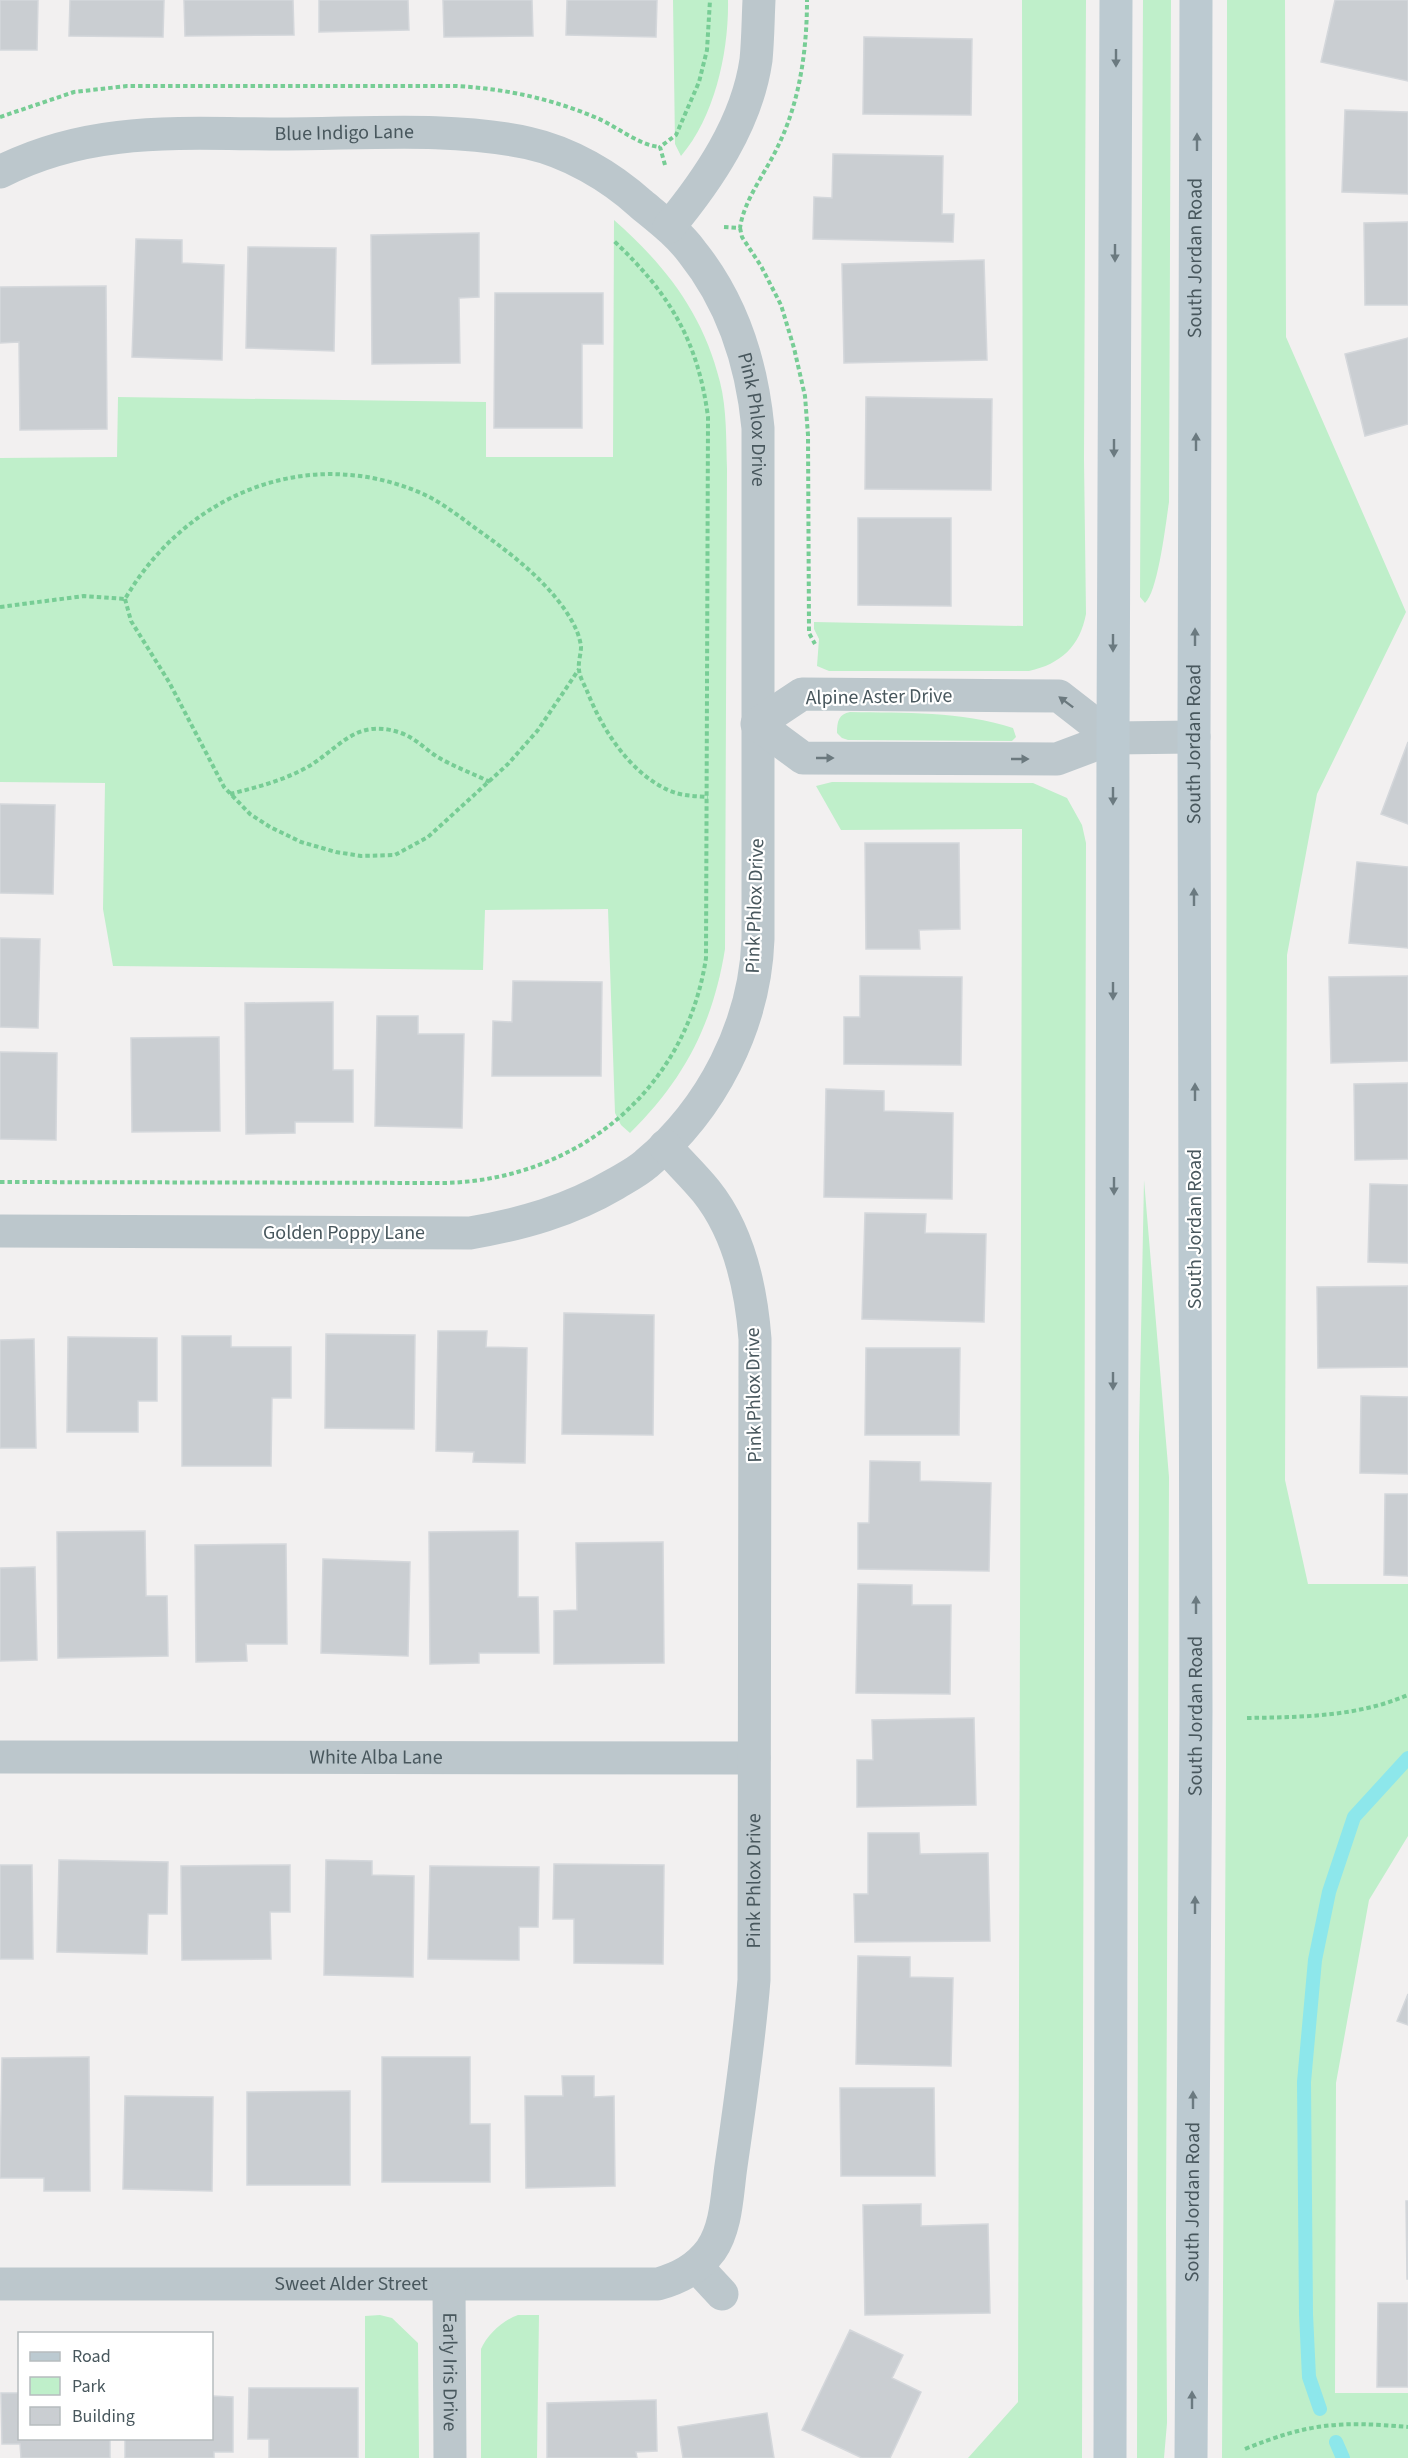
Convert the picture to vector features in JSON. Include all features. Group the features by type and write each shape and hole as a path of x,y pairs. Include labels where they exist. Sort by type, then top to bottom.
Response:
{"main road":[{"path":"1110,2458 1116,0"},
{"name":"South Jordan Road","path":"1191,2458 1196,1711 1194,737 1198,183 1196,0"}],"street":[{"path":"669,227 710,174 743,105 755,62 759,0"},
{"name":"Blue Indigo Lane","path":"0,172 53,149 121,136 153,134 453,134 483,136 531,144 579,162 628,192 669,227"},
{"name":"Pink Phlox Drive","path":"669,227 692,251 722,299 743,349 755,402 758,428 758,939 752,986 740,1028 724,1068 700,1104 665,1146 706,1192 722,1215 741,1259 752,1310 756,1371 754,1980 745,2069 725,2211 712,2249 696,2266"},
{"name":"Alpine Aster Drive","path":"757,724 802,694 1059,696 1113,738"},
{"path":"757,724 803,758 1057,759 1113,738 1194,737"},
{"name":"Golden Poppy Lane","path":"0,1231 470,1233 527,1222 577,1204 645,1165 665,1146"},
{"name":"White Alba Lane","path":"0,1757 754,1758"},
{"path":"696,2266 722,2294"},
{"name":"Sweet Alder Street","path":"0,2284 658,2284 680,2278 696,2266"},
{"name":"Early Iris Drive","path":"449,2285 450,2458"}],"path":[{"path":"665,165 660,147 676,135 692,100 704,63 709,36 710,0"},
{"path":"0,1182 472,1183 529,1170 570,1152 613,1124 644,1094 671,1058 690,1020 706,958 709,451 706,399 693,353 675,312 652,280 614,242"},
{"path":"579,669 538,730 508,764 428,837 406,851 384,856 361,856 336,852 285,836 250,814 230,794 217,777 169,682 131,621 125,599 140,575 180,532 209,508 233,496 273,481 309,475 342,475 375,479 412,490 435,500 526,566 555,598 572,622 580,645 579,669 600,722 639,770 677,794 708,797"},
{"path":"0,607 84,596 125,599"},
{"path":"230,794 311,766 338,743 357,732 384,728 413,738 436,756 490,782"},
{"path":"1247,1718 1335,1715 1389,1703 1408,1695"},
{"path":"1245,2449 1284,2434 1322,2425 1348,2423 1408,2427"}],"green space":[{"path":"673,0 728,0 726,40 718,82 703,122 681,156 675,144"},
{"path":"1022,0 1086,0 1084,460 1086,614 1083,625 1074,644 1060,658 1051,664 1029,671 829,671 817,666 819,639 814,629 814,622 1023,626"},
{"path":"1143,0 1171,0 1169,502 1158,571 1150,596 1145,603 1140,597"},
{"path":"1227,0 1285,0 1286,337 1406,612 1317,794 1287,955 1285,1480 1308,1584 1408,1584 1408,1836 1369,1900 1336,2083 1335,2393 1408,2393 1408,2458 1222,2458 1226,1766"},
{"path":"614,220 650,255 680,292 703,334 713,357 724,403 727,469 725,949 713,1002 693,1049 666,1092 630,1133 621,1125 615,1113 608,909 485,910 483,970 113,966 103,909 105,783 0,782 0,458 117,457 118,397 486,402 486,457 613,457"},
{"path":"850,712 912,713 973,718 1013,728 1016,737 1012,741 848,740 837,733 837,729 841,716"},
{"path":"832,782 1033,783 1067,798 1082,825 1086,843 1082,2458 968,2458 1018,2402 1022,829 841,830 816,786"},
{"path":"1144,1180 1169,1477 1167,2423 1164,2458 1137,2458 1139,1437"},
{"path":"380,2315 392,2318 418,2343 419,2458 365,2458 365,2316"},
{"path":"518,2315 539,2315 537,2458 481,2458 481,2349 496,2329"}],"building":[{"path":"0,0 38,0 37,50 0,50"},
{"path":"70,0 164,0 163,37 69,36"},
{"path":"184,0 293,0 294,35 185,36"},
{"path":"319,0 408,0 409,30 319,32"},
{"path":"443,0 532,0 533,36 444,37"},
{"path":"567,0 657,0 656,37 566,35"},
{"path":"1335,0 1408,0 1408,81 1321,62"},
{"path":"864,37 972,39 971,115 863,114"},
{"path":"1345,110 1408,112 1408,194 1342,192"},
{"path":"833,154 943,156 942,214 954,214 953,242 813,239 814,197 832,198"},
{"path":"1408,222 1408,305 1365,305 1364,223"},
{"path":"479,233 479,297 459,298 460,363 372,364 371,235"},
{"path":"136,239 182,240 182,263 224,265 222,360 132,357"},
{"path":"248,247 336,248 334,351 246,348"},
{"path":"984,260 987,360 844,363 842,264"},
{"path":"106,286 107,429 20,430 19,342 0,343 0,287"},
{"path":"495,293 603,293 603,344 582,344 582,428 494,428"},
{"path":"1408,338 1408,424 1365,436 1345,354"},
{"path":"866,397 992,399 991,490 865,489"},
{"path":"858,518 951,518 951,606 858,605"},
{"path":"1408,742 1408,824 1381,814"},
{"path":"0,804 55,805 53,894 0,893"},
{"path":"865,843 959,843 960,929 919,930 920,949 866,949"},
{"path":"1357,862 1408,867 1408,948 1349,943"},
{"path":"0,938 40,939 38,1028 0,1027"},
{"path":"860,976 962,977 961,1065 844,1064 844,1017 860,1017"},
{"path":"1408,976 1408,1061 1331,1063 1329,977"},
{"path":"513,981 602,982 601,1076 492,1076 493,1021 512,1022"},
{"path":"333,1002 333,1070 353,1070 353,1122 295,1122 295,1133 246,1134 245,1003"},
{"path":"377,1016 418,1016 418,1034 464,1034 462,1128 375,1126"},
{"path":"219,1037 220,1131 132,1132 131,1038"},
{"path":"0,1052 57,1053 56,1140 0,1139"},
{"path":"1408,1083 1408,1159 1355,1160 1354,1084"},
{"path":"826,1089 884,1091 884,1111 953,1113 952,1199 824,1197"},
{"path":"1370,1184 1408,1185 1408,1263 1368,1262"},
{"path":"865,1213 926,1214 925,1233 986,1234 984,1322 862,1319"},
{"path":"1408,1286 1408,1367 1318,1368 1317,1287"},
{"path":"564,1313 654,1315 653,1435 562,1434"},
{"path":"438,1331 487,1331 486,1347 527,1348 525,1463 473,1462 474,1452 436,1451"},
{"path":"326,1334 415,1335 414,1429 325,1428"},
{"path":"182,1336 231,1336 231,1347 291,1347 291,1398 272,1398 271,1466 182,1466"},
{"path":"68,1337 157,1338 157,1401 138,1401 138,1432 67,1432"},
{"path":"34,1339 36,1448 0,1448 0,1340"},
{"path":"866,1348 960,1348 959,1435 865,1435"},
{"path":"1361,1396 1408,1397 1408,1474 1360,1473"},
{"path":"870,1461 920,1462 920,1481 991,1483 989,1571 858,1569 858,1523 869,1523"},
{"path":"1385,1494 1408,1494 1408,1576 1384,1575"},
{"path":"145,1531 146,1596 167,1596 168,1656 58,1658 57,1532"},
{"path":"518,1531 518,1597 538,1597 539,1653 479,1653 479,1663 430,1664 429,1532"},
{"path":"663,1542 664,1663 554,1664 554,1611 577,1610 576,1543"},
{"path":"286,1544 287,1644 246,1644 247,1661 196,1662 195,1545"},
{"path":"323,1559 410,1562 408,1656 321,1653"},
{"path":"35,1567 37,1660 0,1661 0,1568"},
{"path":"858,1584 912,1585 912,1605 951,1605 950,1694 856,1693"},
{"path":"974,1718 976,1805 857,1807 857,1760 873,1760 872,1720"},
{"path":"868,1833 919,1833 920,1854 988,1853 990,1941 855,1942 854,1894 868,1894"},
{"path":"59,1860 168,1862 167,1914 148,1914 147,1954 57,1952"},
{"path":"326,1860 372,1861 372,1875 414,1876 413,1977 324,1975"},
{"path":"554,1864 664,1865 663,1964 574,1963 574,1919 553,1919"},
{"path":"0,1865 32,1865 33,1959 0,1959"},
{"path":"290,1865 290,1912 270,1912 271,1959 182,1960 181,1866"},
{"path":"430,1866 539,1867 538,1927 519,1927 519,1960 428,1959"},
{"path":"858,1956 910,1957 910,1977 953,1978 951,2066 856,2064"},
{"path":"1408,1994 1408,2025 1397,2021"},
{"path":"89,2057 90,2191 44,2191 44,2178 0,2178 2,2058"},
{"path":"382,2057 470,2057 470,2124 490,2124 490,2182 382,2182"},
{"path":"562,2076 594,2076 594,2097 614,2096 615,2186 526,2188 525,2096 563,2096"},
{"path":"840,2088 934,2088 935,2176 841,2176"},
{"path":"350,2091 350,2185 247,2185 247,2092"},
{"path":"125,2096 213,2097 212,2191 123,2189"},
{"path":"1406,2201 1408,2201 1408,2279 1407,2279"},
{"path":"921,2204 921,2226 988,2224 990,2313 865,2315 863,2205"},
{"path":"1378,2303 1408,2303 1408,2387 1377,2387"},
{"path":"850,2330 903,2355 892,2378 921,2392 890,2458 862,2458 802,2430"},
{"path":"249,2388 358,2388 358,2458 269,2458 269,2439 248,2439"},
{"path":"1,2393 18,2393 18,2440 110,2440 110,2458 21,2458 20,2444 2,2444"},
{"path":"213,2396 233,2397 233,2452 214,2452 214,2458 125,2458 125,2440 213,2440"},
{"path":"656,2400 657,2451 636,2452 637,2458 547,2458 547,2403"},
{"path":"767,2413 774,2458 683,2458 678,2427"}],"waterway":[{"path":"1320,2409 1309,2377 1306,2314 1304,2082 1315,1960 1329,1892 1354,1817 1408,1758"},
{"path":"1336,2442 1343,2458"}]}
